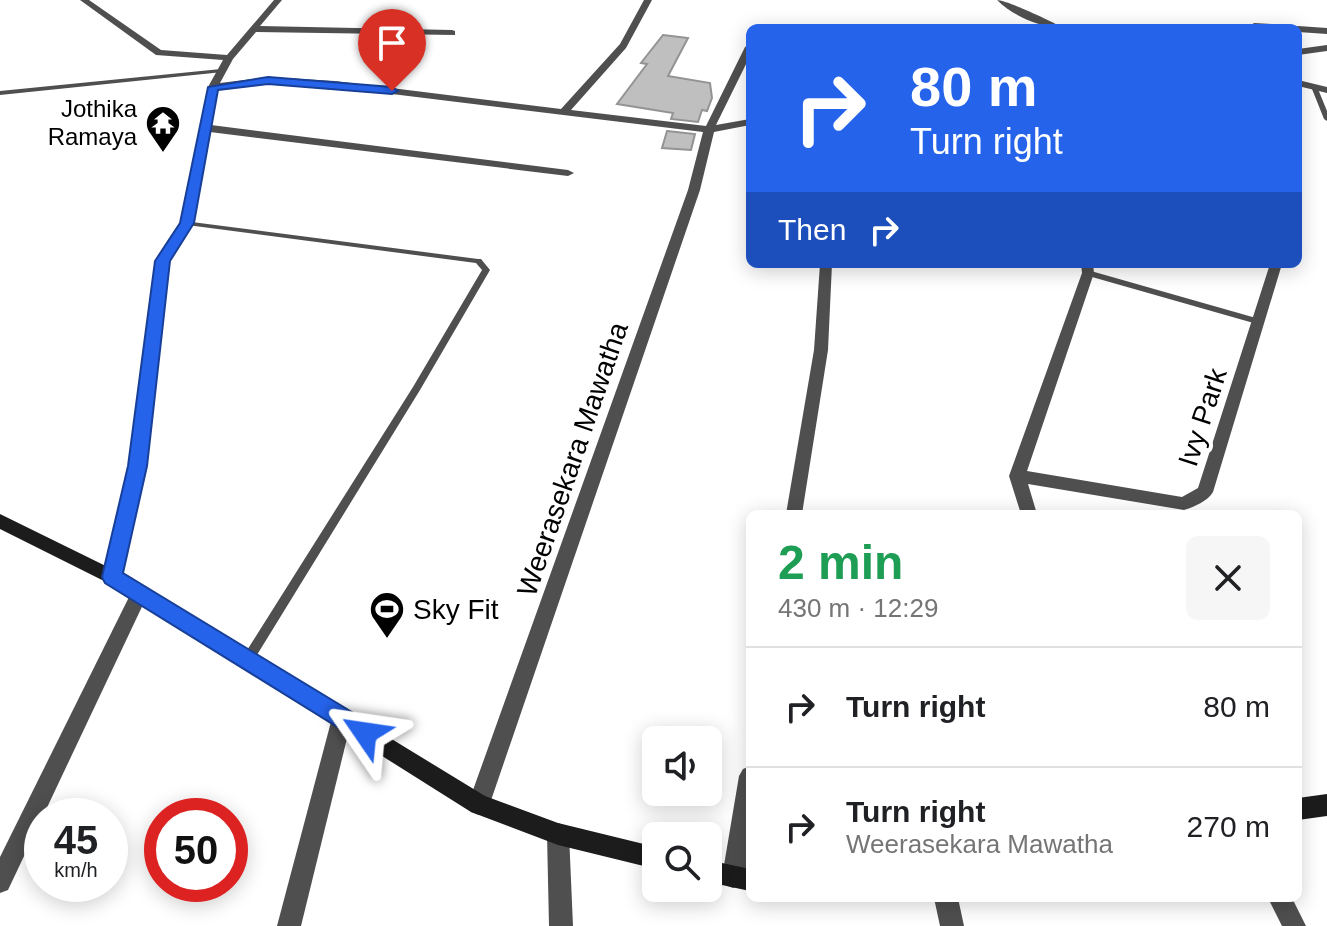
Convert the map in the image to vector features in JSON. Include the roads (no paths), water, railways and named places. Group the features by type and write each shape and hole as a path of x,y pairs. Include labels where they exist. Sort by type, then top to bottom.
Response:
{"main road":[{"path":"5,526 112,577 479,804 558,834 642,855"},
{"path":"1302,808 1327,805"},
{"path":"722,874 742,879"}],"street":[{"path":"84,0 159,53 229,58"},
{"path":"564,111 620,51 640,23 648,0"},
{"path":"1001,0 1045,24"},
{"path":"112,577 138,466 163,261 187,223 213,87 229,58 273,1"},
{"path":"1038,24 1042,23"},
{"path":"253,29 452,33"},
{"path":"1302,29 1327,31"},
{"path":"1302,51 1327,48"},
{"name":"Weerasekara Mawatha","path":"479,804 694,190 709,130 746,55"},
{"path":"213,87 268,80 335,84 709,130 746,123"},
{"path":"1302,84 1327,90"},
{"path":"206,128 568,173"},
{"path":"795,510 821,350 826,268"},
{"path":"1028,510 1017,476 1088,268"},
{"name":"Ivy Park","path":"1017,476 1184,504 1205,492 1275,268"},
{"path":"0,882 139,594"},
{"path":"289,926 342,718"},
{"path":"742,879 746,828"},
{"path":"558,834 561,926"},
{"path":"947,902 952,926"},
{"path":"1282,902 1294,926"}],"lane":[{"path":"0,93 221,71"},
{"path":"1315,89 1327,119"},
{"path":"187,223 478,261 486,270 417,388 248,659"},
{"path":"1088,268 1260,322"}],"place":[{"name":"Jothika Ramaya","path":"163,154"},
{"name":"Sky Fit","path":"387,640"}]}
